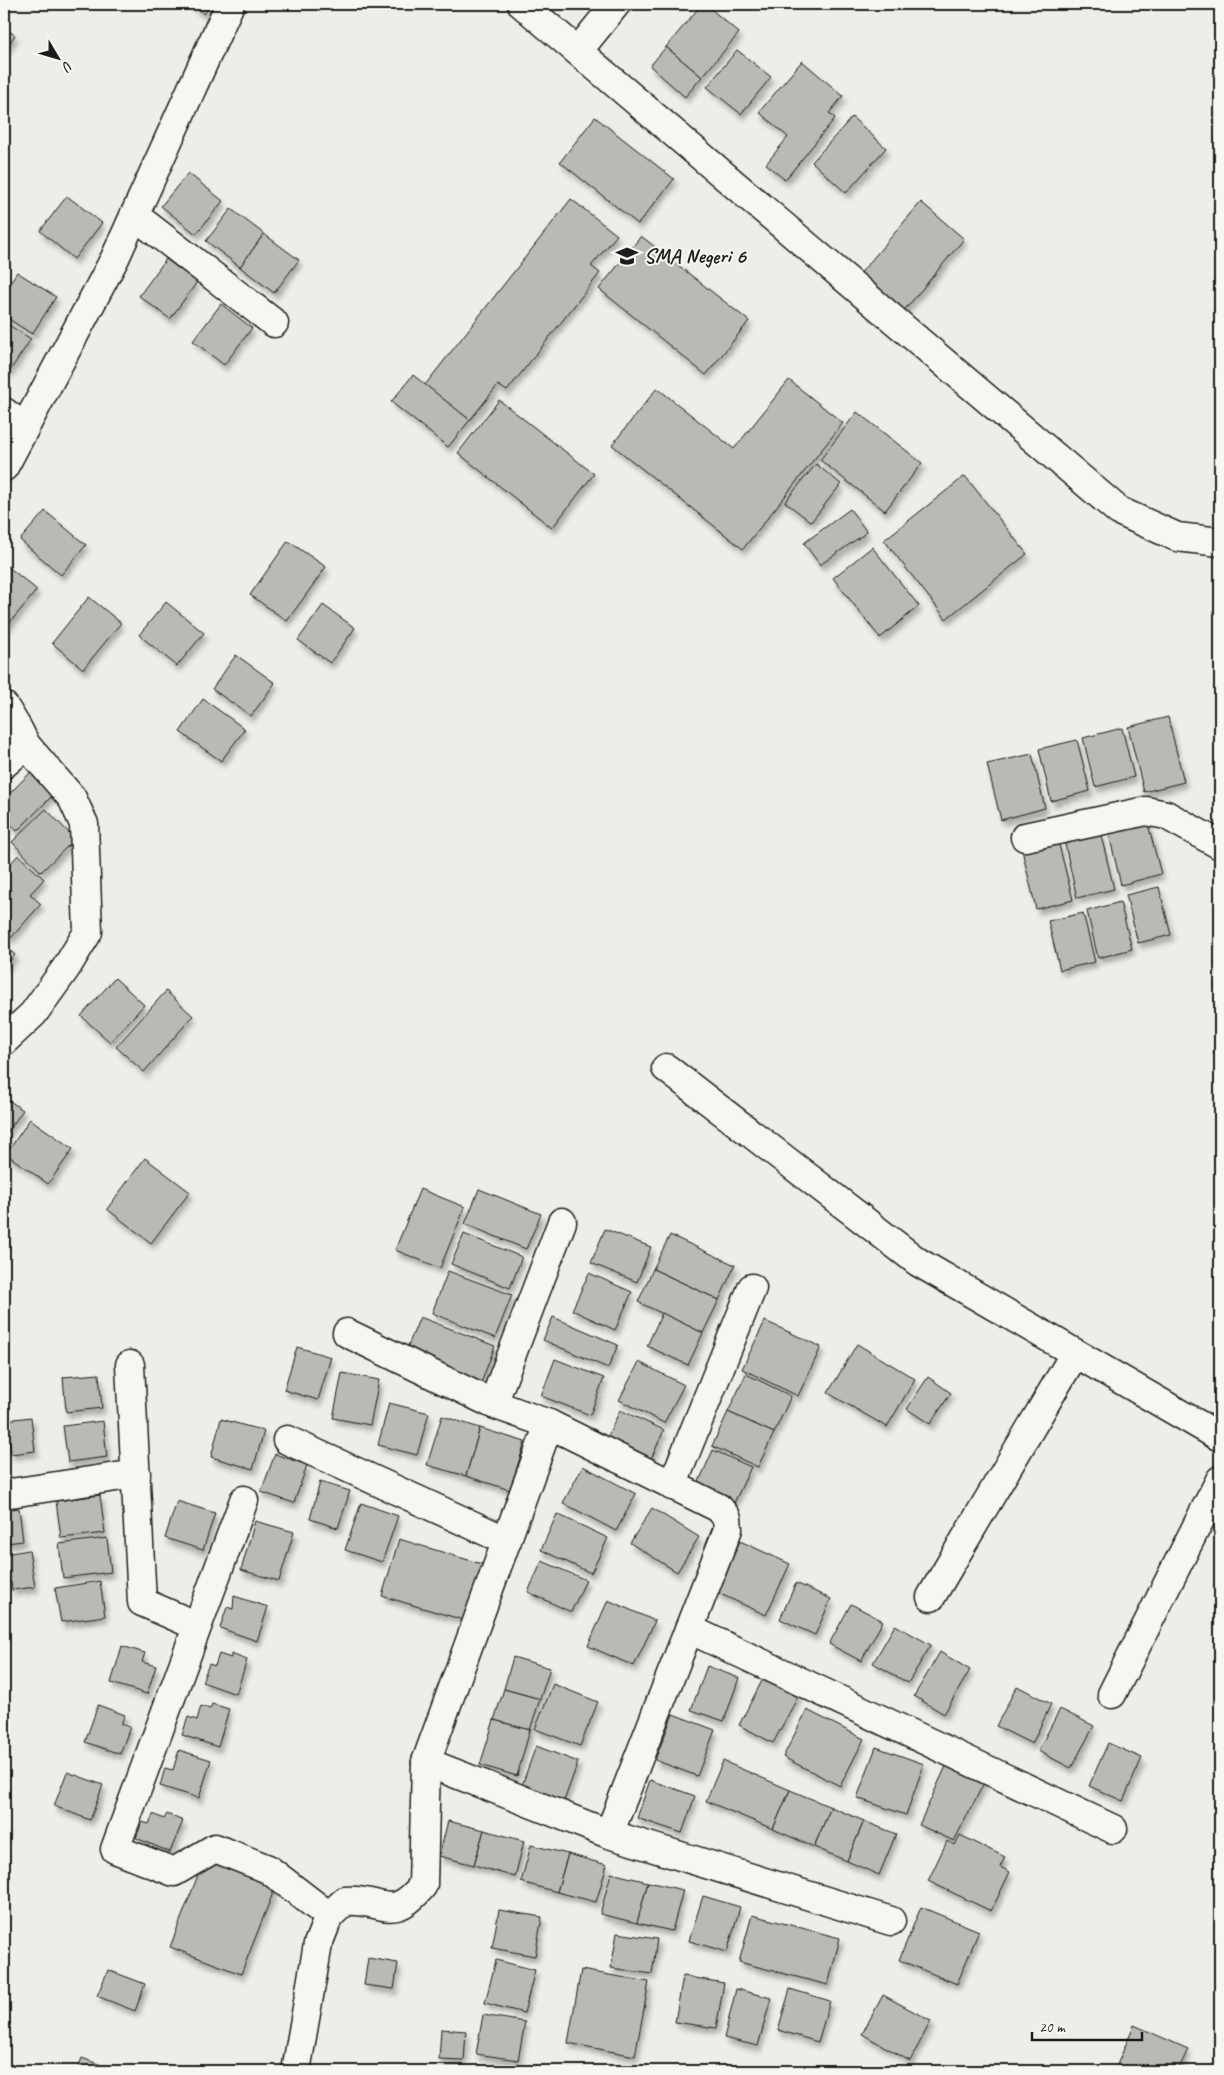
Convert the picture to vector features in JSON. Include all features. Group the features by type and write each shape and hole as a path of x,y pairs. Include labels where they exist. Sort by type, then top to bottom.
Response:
{"street":[{"path":"4,467 14,419 114,258 230,4"},
{"path":"522,4 1118,511 1177,537 1220,542"},
{"path":"578,51 616,4"},
{"path":"134,215 274,323"},
{"path":"4,706 26,745 72,798 84,824 88,932 66,968 33,1014 4,1041"},
{"path":"4,764 26,745"},
{"path":"1025,837 1146,811 1166,814 1220,845"},
{"path":"666,1068 918,1262 1220,1437"},
{"path":"493,1404 562,1222"},
{"path":"672,1486 752,1288"},
{"path":"347,1332 493,1404 549,1424 719,1508 727,1518 728,1529 609,1834"},
{"path":"931,1597 1075,1353"},
{"path":"130,1365 142,1602 197,1626"},
{"path":"296,2071 318,1944 329,1916 344,1901 396,1908 411,1900 423,1885 426,1762 549,1424"},
{"path":"287,1440 507,1541"},
{"path":"4,1494 136,1474"},
{"path":"1112,1694 1220,1480"},
{"path":"244,1500 115,1849 174,1872 215,1848 268,1869 329,1916"},
{"path":"689,1629 1113,1829"},
{"path":"426,1762 609,1834 891,1921"}],"path":[{"path":"1214,4 1220,7"}],"building":[{"path":"190,4 212,4 204,14"},
{"path":"702,4 705,4 739,33 702,77 666,47"},
{"path":"4,28 15,35 4,52"},
{"path":"666,47 702,77 685,97 650,66"},
{"path":"737,50 771,77 741,114 707,87"},
{"path":"802,61 843,96 829,113 835,118 785,180 766,164 788,137 759,112"},
{"path":"595,117 674,179 638,224 560,162"},
{"path":"852,117 886,148 846,193 812,162"},
{"path":"188,173 223,201 196,234 161,206"},
{"path":"67,196 102,223 74,259 40,231"},
{"path":"571,199 617,235 591,266 600,273 507,391 498,385 470,420 425,385"},
{"path":"921,202 964,239 902,313 858,276"},
{"path":"231,209 264,234 240,267 206,241"},
{"path":"264,234 299,260 274,293 240,267"},
{"path":"641,236 749,321 706,375 599,289"},
{"path":"166,259 197,282 170,319 139,296"},
{"path":"17,272 56,297 32,334 4,316 4,292"},
{"path":"221,304 252,328 224,365 193,341"},
{"path":"4,322 31,339 9,372 4,369"},
{"path":"413,375 470,420 448,447 391,402"},
{"path":"789,380 843,423 743,549 612,445 657,388 734,449"},
{"path":"499,400 594,474 552,528 458,453"},
{"path":"857,412 922,463 885,511 820,460"},
{"path":"816,464 841,484 811,522 785,502"},
{"path":"965,476 1027,554 946,619 884,540"},
{"path":"850,509 867,532 820,565 804,543"},
{"path":"45,511 86,545 61,575 20,540"},
{"path":"288,541 326,567 287,621 250,595"},
{"path":"872,547 919,606 880,638 833,578"},
{"path":"6,565 37,590 6,627 4,625 4,568"},
{"path":"89,597 121,623 83,669 52,643"},
{"path":"166,602 204,633 177,666 139,635"},
{"path":"323,605 355,628 330,663 298,640"},
{"path":"236,655 275,683 251,716 212,689"},
{"path":"203,699 245,729 221,761 180,732"},
{"path":"1168,717 1184,782 1144,792 1128,727"},
{"path":"1122,728 1134,777 1095,787 1083,738"},
{"path":"1077,740 1090,791 1051,801 1039,749"},
{"path":"1032,754 1045,808 1001,820 987,764"},
{"path":"33,770 56,792 17,831 4,817 4,799"},
{"path":"46,809 75,839 41,872 12,842"},
{"path":"1147,820 1161,874 1121,885 1108,830"},
{"path":"1100,831 1114,889 1077,898 1064,840"},
{"path":"1058,841 1073,900 1036,909 1022,850"},
{"path":"18,855 44,879 30,894 41,904 11,938 4,932 4,871"},
{"path":"1159,887 1171,935 1138,943 1126,895"},
{"path":"1120,902 1132,949 1098,958 1087,911"},
{"path":"1083,913 1095,962 1060,970 1048,921"},
{"path":"4,944 15,955 4,967"},
{"path":"115,978 144,1005 110,1042 81,1016"},
{"path":"166,991 193,1016 144,1072 116,1047"},
{"path":"1220,1033 1220,1056 1213,1054"},
{"path":"4,1097 23,1110 4,1137"},
{"path":"30,1119 73,1149 48,1184 6,1154"},
{"path":"145,1158 190,1192 151,1243 107,1209"},
{"path":"420,1189 465,1207 440,1268 395,1250"},
{"path":"479,1189 541,1214 526,1249 465,1224"},
{"path":"605,1229 651,1247 637,1282 591,1263"},
{"path":"464,1234 522,1257 510,1288 451,1264"},
{"path":"670,1235 735,1265 719,1300 653,1269"},
{"path":"653,1269 719,1300 703,1333 638,1302"},
{"path":"448,1271 512,1295 495,1338 432,1313"},
{"path":"589,1273 632,1292 615,1330 572,1310"},
{"path":"662,1313 703,1333 688,1365 647,1346"},
{"path":"420,1317 495,1346 481,1383 405,1353"},
{"path":"553,1317 618,1345 608,1368 543,1340"},
{"path":"765,1321 821,1347 798,1396 742,1369"},
{"path":"857,1344 915,1379 887,1427 828,1393"},
{"path":"297,1347 331,1357 318,1400 284,1390"},
{"path":"555,1359 604,1378 590,1415 541,1396"},
{"path":"639,1362 684,1385 664,1423 619,1400"},
{"path":"342,1373 379,1380 370,1425 333,1418"},
{"path":"99,1374 102,1408 66,1412 63,1377"},
{"path":"746,1374 791,1396 774,1433 728,1412"},
{"path":"928,1377 951,1393 930,1424 907,1409"},
{"path":"389,1403 429,1413 417,1455 378,1445"},
{"path":"620,1410 664,1430 651,1459 607,1438"},
{"path":"728,1412 774,1433 758,1467 712,1446"},
{"path":"442,1416 480,1428 466,1476 427,1465"},
{"path":"31,1417 35,1451 11,1454 6,1420"},
{"path":"221,1419 264,1431 253,1469 211,1457"},
{"path":"103,1421 107,1457 68,1462 63,1426"},
{"path":"480,1428 525,1442 510,1490 466,1476"},
{"path":"713,1450 751,1467 734,1503 697,1486"},
{"path":"275,1454 307,1465 294,1503 261,1492"},
{"path":"583,1466 636,1494 616,1531 563,1503"},
{"path":"320,1482 350,1491 338,1528 310,1519"},
{"path":"100,1495 105,1533 61,1538 56,1501"},
{"path":"177,1501 215,1513 203,1550 165,1538"},
{"path":"361,1503 398,1516 382,1562 345,1550"},
{"path":"19,1508 23,1541 6,1543 4,1510"},
{"path":"652,1508 699,1537 677,1572 630,1543"},
{"path":"557,1514 608,1538 591,1573 541,1550"},
{"path":"255,1521 294,1532 279,1581 241,1570"},
{"path":"107,1538 111,1572 63,1578 59,1544"},
{"path":"399,1539 485,1565 467,1621 382,1596"},
{"path":"740,1541 790,1564 766,1615 716,1592"},
{"path":"29,1550 35,1587 12,1590 11,1582 4,1583 4,1554"},
{"path":"542,1561 586,1580 571,1612 528,1592"},
{"path":"100,1581 105,1616 61,1622 55,1588"},
{"path":"796,1583 831,1599 815,1635 780,1619"},
{"path":"234,1596 268,1607 257,1641 220,1628 227,1607 233,1609"},
{"path":"608,1600 655,1621 634,1666 588,1646"},
{"path":"851,1604 883,1621 861,1661 829,1644"},
{"path":"895,1625 931,1645 908,1683 873,1663"},
{"path":"122,1646 145,1653 142,1662 156,1666 147,1694 111,1683"},
{"path":"940,1652 970,1670 944,1714 914,1696"},
{"path":"219,1654 231,1658 231,1654 247,1660 236,1694 202,1682 209,1664 215,1666"},
{"path":"513,1657 550,1668 540,1699 504,1689"},
{"path":"707,1666 739,1678 724,1721 691,1710"},
{"path":"764,1677 799,1695 773,1743 739,1725"},
{"path":"553,1684 598,1702 580,1746 535,1729"},
{"path":"1017,1686 1051,1704 1032,1744 996,1726"},
{"path":"504,1689 540,1699 530,1730 494,1720"},
{"path":"212,1704 229,1709 218,1747 182,1735 188,1717 197,1720 201,1706 210,1709"},
{"path":"98,1705 125,1715 121,1724 130,1727 120,1754 85,1742"},
{"path":"1060,1709 1094,1726 1071,1768 1038,1751"},
{"path":"807,1710 864,1739 840,1786 783,1757"},
{"path":"673,1714 715,1730 697,1776 655,1760"},
{"path":"494,1720 530,1730 517,1776 480,1765"},
{"path":"1108,1743 1142,1758 1123,1801 1089,1786"},
{"path":"536,1746 578,1762 564,1801 522,1785"},
{"path":"876,1747 924,1764 906,1815 857,1798"},
{"path":"179,1750 211,1760 199,1798 160,1786 165,1768 173,1770"},
{"path":"723,1761 790,1790 773,1829 706,1801"},
{"path":"947,1764 985,1781 954,1841 919,1825"},
{"path":"67,1772 103,1785 90,1820 54,1806"},
{"path":"650,1780 695,1796 682,1833 637,1818"},
{"path":"790,1790 831,1807 814,1847 773,1829"},
{"path":"831,1807 864,1821 847,1861 814,1847"},
{"path":"153,1814 164,1819 167,1814 183,1821 170,1852 136,1838 142,1822 149,1824"},
{"path":"448,1821 484,1830 474,1865 439,1856"},
{"path":"864,1821 896,1834 879,1875 847,1861"},
{"path":"484,1830 524,1841 515,1877 474,1865"},
{"path":"960,1835 1005,1857 1000,1867 1010,1872 991,1911 928,1881 947,1841 955,1845"},
{"path":"531,1845 568,1854 557,1892 521,1882"},
{"path":"207,1852 278,1880 241,1974 170,1947"},
{"path":"568,1854 607,1865 596,1902 557,1892"},
{"path":"611,1873 648,1882 637,1923 600,1914"},
{"path":"648,1882 683,1890 672,1931 637,1923"},
{"path":"703,1896 740,1907 727,1952 689,1941"},
{"path":"921,1907 979,1931 957,1984 899,1960"},
{"path":"499,1910 542,1917 535,1956 492,1948"},
{"path":"752,1915 840,1938 828,1985 739,1962"},
{"path":"617,1933 657,1939 652,1974 611,1968"},
{"path":"368,1958 398,1963 394,1989 364,1985"},
{"path":"496,1960 535,1970 524,2013 485,2003"},
{"path":"108,1970 145,1984 135,2011 97,1996"},
{"path":"581,1970 649,1982 635,2056 568,2043"},
{"path":"683,1976 724,1983 716,2028 675,2022"},
{"path":"736,1989 771,1998 758,2046 724,2038"},
{"path":"790,1989 830,2001 818,2042 778,2030"},
{"path":"883,1995 931,2021 910,2061 862,2034"},
{"path":"483,2015 525,2022 518,2060 476,2054"},
{"path":"1134,2025 1188,2049 1178,2071 1131,2071 1117,2065"},
{"path":"441,2029 466,2031 464,2061 439,2060"},
{"path":"82,2058 117,2071 77,2071"}],"place":[{"name":"SMA Negeri 6","path":"627,256"}]}
